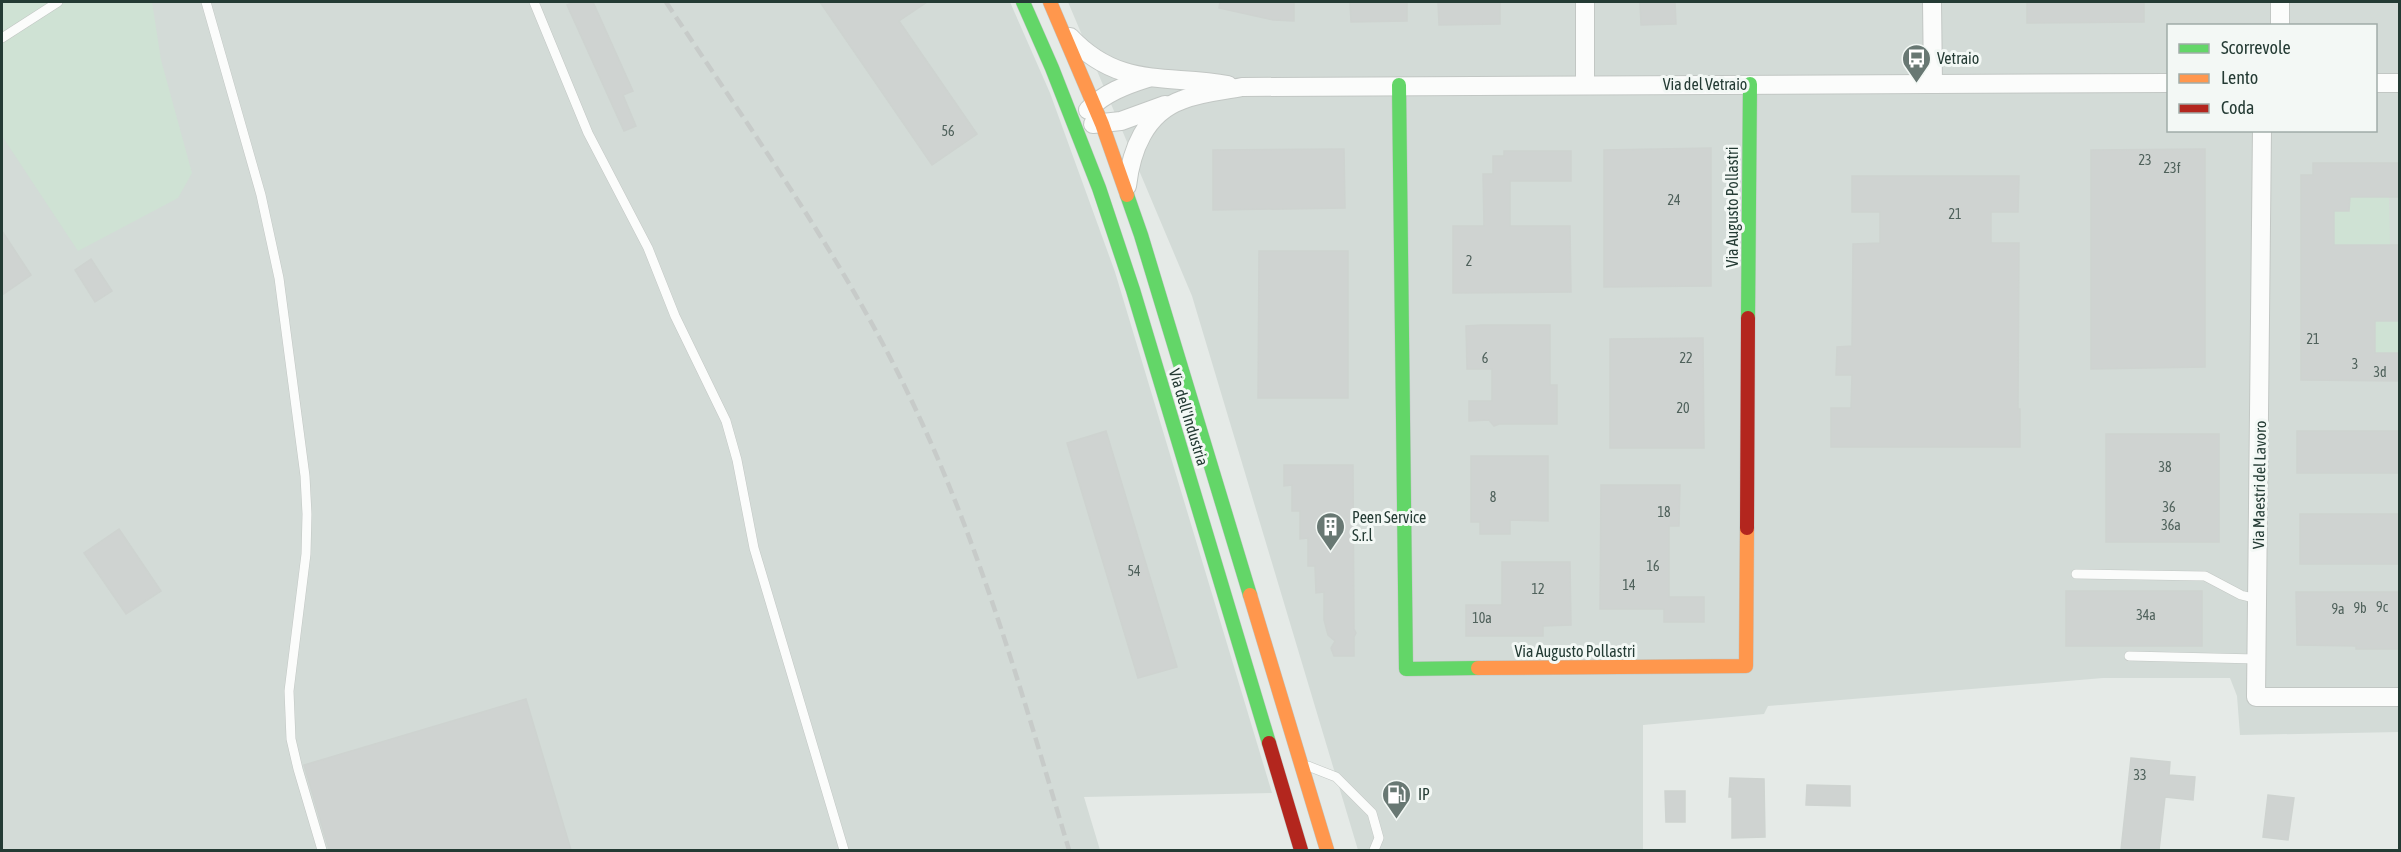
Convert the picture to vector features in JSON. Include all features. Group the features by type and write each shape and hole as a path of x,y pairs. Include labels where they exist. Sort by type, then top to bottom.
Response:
{"main road":[{"name":"Via dell'Industria","path":"1023,2 1099,188 1143,320 1301,850"},
{"name":"Via dell'Industria","path":"1050,2 1102,124 1157,282 1328,850"},
{"name":"Via Augusto Pollastri","path":"1400,85 1406,669 1746,666 1750,84"}],"street":[{"path":"1585,2 1585,84"},
{"path":"1932,2 1933,84"},
{"path":"2280,2 2280,24"},
{"name":"Via del Vetraio","path":"1063,29 1082,50 1100,63 1122,72 1149,78 1200,80 1242,87 2167,83"},
{"name":"Via del Vetraio","path":"1074,124 1094,104 1122,86 1149,78"},
{"path":"2377,83 2400,83"},
{"name":"Via del Vetraio","path":"1074,124 1121,121 1181,100 1242,87"},
{"name":"Via del Vetraio","path":"1126,191 1135,145 1148,124 1161,112 1181,100"},
{"name":"Via Maestri del Lavoro","path":"2262,132 2256,697 2400,697"}],"lane":[{"path":"2,38 58,2"},
{"path":"206,2 261,195 280,290 308,514 306,554 289,691 291,739 322,850"},
{"path":"534,2 588,133 626,202 648,248 675,316 726,421 737,460 754,548 844,850"},
{"path":"2076,574 2205,576 2241,595 2258,599"},
{"path":"2129,656 2257,659"},
{"path":"1301,763 1336,777 1372,813 1379,838 1374,850"}],"shaded area":[{"path":"2,2 1010,2 1050,93 1115,272 1272,793 1084,797 1100,850 2,850"},
{"path":"1068,2 2399,2 2399,732 2240,735 2237,696 2230,678 2103,678 1768,706 1764,714 1643,725 1643,850 1358,850 1192,296"}],"green space":[{"path":"2,2 152,2 161,60 192,173 178,198 78,251 2,136"},
{"path":"2350,197 2389,197 2390,245 2334,245 2334,211 2349,211"},
{"path":"2375,321 2399,321 2399,353 2375,353"}],"building":[{"path":"575,2 593,2 633,91 623,95 636,126 624,131 567,5"},
{"path":"820,2 927,2 899,21 977,134 932,165"},
{"path":"1220,2 1294,2 1294,21 1273,20 1219,8"},
{"path":"1350,2 1407,2 1407,21 1351,22"},
{"path":"1438,2 1500,2 1500,24 1439,25"},
{"path":"1640,2 1675,2 1676,24 1641,25"},
{"path":"2027,2 2144,2 2144,22 2027,23"},
{"path":"1711,148 1711,286 1604,287 1604,150"},
{"path":"1344,149 1345,208 1213,210 1213,150"},
{"path":"2205,149 2205,367 2091,369 2091,150"},
{"path":"1504,151 1571,151 1571,181 1510,181 1510,226 1570,226 1571,292 1453,293 1453,226 1484,226 1483,174 1493,174 1493,156 1504,156"},
{"path":"2313,163 2400,163 2400,197 2350,197 2349,211 2334,211 2334,245 2400,245 2400,321 2375,321 2375,353 2400,353 2400,381 2301,380 2301,175 2313,175"},
{"path":"1852,176 2019,176 2018,212 1991,212 1991,243 2019,243 2018,409 2020,409 2020,447 1831,447 1831,408 1851,408 1852,375 1836,375 1837,347 1852,346 1853,244 1880,243 1880,212 1852,212"},
{"path":"2,231 31,275 2,295"},
{"path":"1259,251 1348,251 1348,398 1258,398"},
{"path":"91,259 112,291 95,302 75,270"},
{"path":"1550,325 1550,385 1557,385 1557,424 1499,424 1494,426 1489,420 1469,421 1469,401 1492,401 1492,369 1467,369 1466,326"},
{"path":"1703,338 1704,448 1610,448 1610,339"},
{"path":"1106,431 1177,667 1138,678 1067,443"},
{"path":"2297,431 2400,431 2400,473 2297,473"},
{"path":"2106,434 2219,434 2219,542 2106,542"},
{"path":"1471,456 1548,456 1548,521 1510,520 1510,534 1480,534 1480,522 1471,522"},
{"name":"Peen Service S.r.l","path":"1284,465 1353,465 1354,629 1356,633 1354,656 1334,656 1331,648 1335,641 1328,635 1324,620 1324,592 1316,593 1315,566 1308,566 1308,538 1300,539 1300,511 1292,511 1292,485 1284,486"},
{"path":"1601,485 1680,485 1679,526 1669,526 1669,597 1704,597 1704,622 1664,622 1664,609 1600,609"},
{"path":"2300,514 2400,514 2400,564 2300,564"},
{"path":"119,529 161,591 126,614 84,553"},
{"path":"1502,562 1570,562 1571,625 1543,626 1543,636 1466,636 1466,605 1502,605"},
{"path":"2066,591 2202,591 2202,646 2066,646"},
{"path":"2296,592 2400,592 2400,649 2297,645"},
{"path":"526,699 571,850 329,850 304,765"},
{"path":"2131,758 2170,762 2169,775 2195,777 2193,800 2165,797 2159,850 2121,850"},
{"path":"1730,778 1764,779 1765,837 1732,838"},
{"path":"1807,785 1850,786 1850,806 1806,805"},
{"path":"1665,791 1685,791 1685,822 1666,822"},
{"path":"2268,795 2294,798 2288,840 2263,837"}],"railway":[{"path":"666,2 821,238 878,335 904,385 930,441 976,556 1015,673 1069,850"}],"traffic: fast":[{"path":"1023,2 1052,68 1099,188 1133,290 1269,743"},
{"path":"1748,318 1750,84"},
{"path":"1399,85 1406,669 1478,668"},
{"path":"1127,195 1250,595"}],"traffic: slow":[{"path":"1050,2 1102,124 1127,195"},
{"path":"1478,668 1746,666 1747,528"},
{"path":"1250,595 1327,850"}],"traffic: jam":[{"path":"1747,528 1748,318"},
{"path":"1269,743 1301,850"}],"place":[{"name":"Vetraio","path":"1916,84"},
{"name":"Peen Service S.r.l","path":"1331,552"},
{"name":"IP","path":"1397,820"}]}
